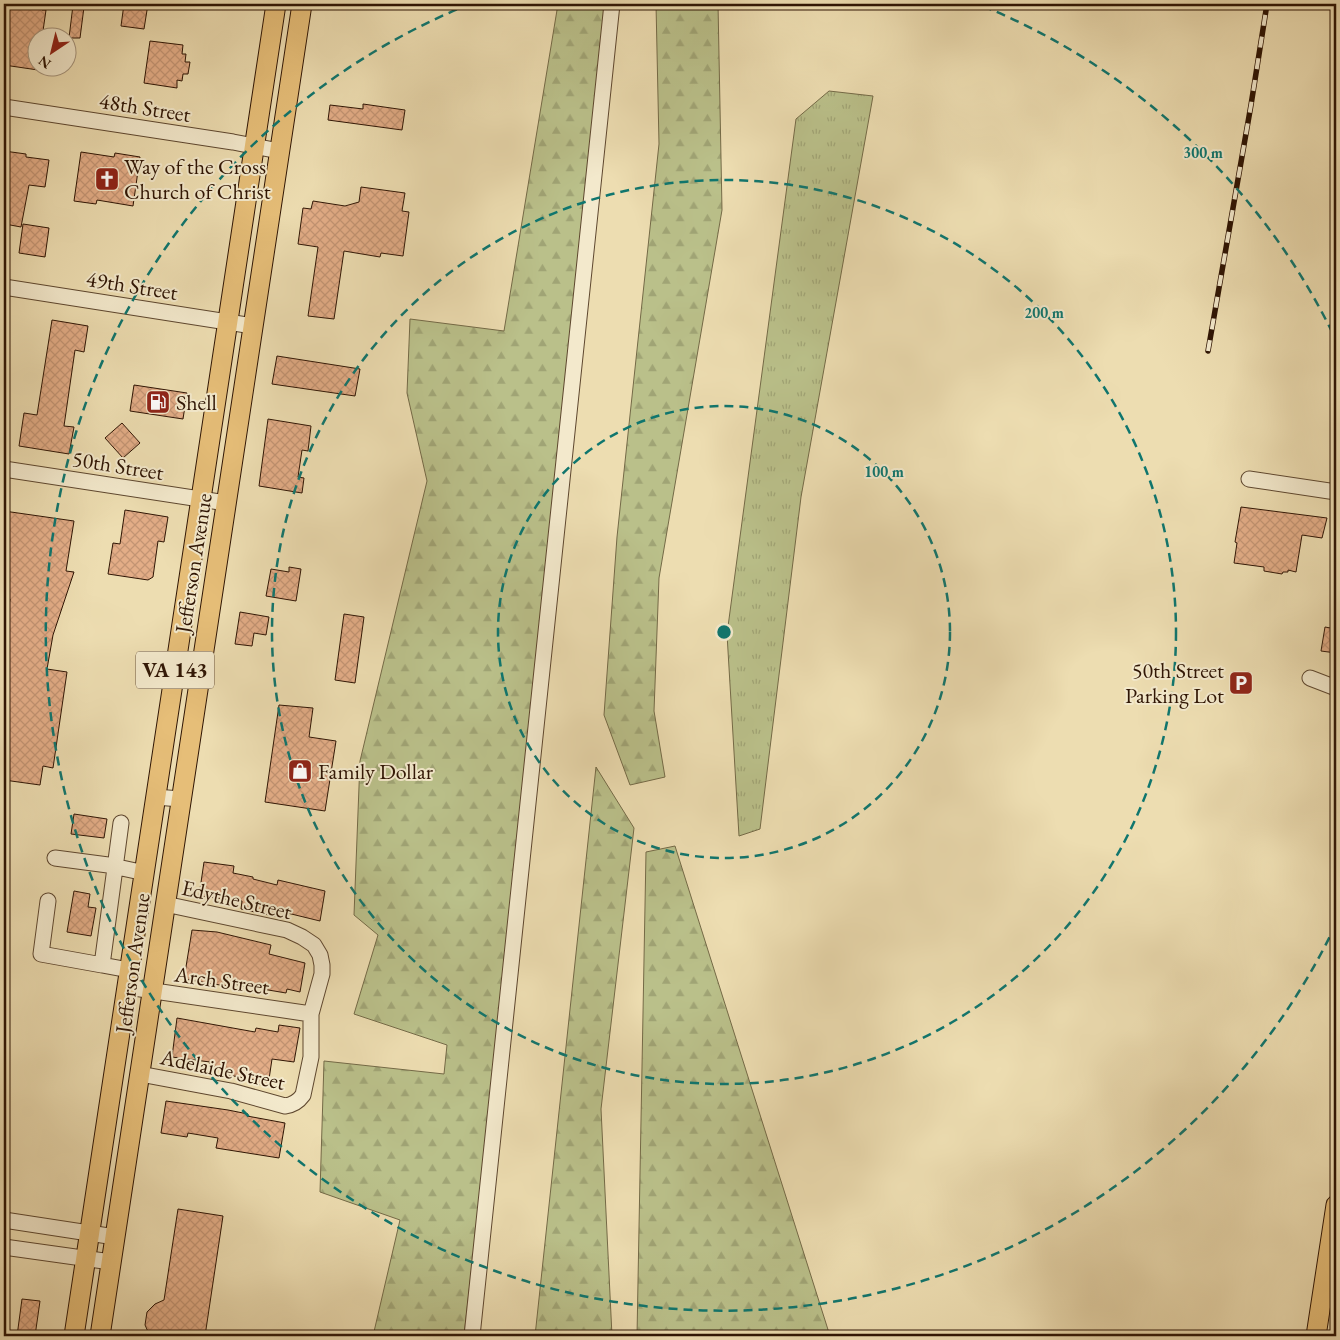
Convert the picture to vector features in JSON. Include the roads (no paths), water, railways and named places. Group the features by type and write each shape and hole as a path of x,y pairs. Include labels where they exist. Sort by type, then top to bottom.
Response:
{"main road":[{"name":"Jefferson Avenue","path":"74,1336 276,4"},
{"name":"Jefferson Avenue","path":"100,1336 302,4"},
{"path":"1316,1336 1336,1213"}],"street":[{"path":"472,1336 612,4"},
{"name":"48th Street","path":"4,107 279,151"},
{"name":"49th Street","path":"4,287 253,326"},
{"name":"50th Street","path":"4,470 226,503"},
{"path":"1249,479 1336,492"},
{"path":"1336,678 1310,678 1336,688"},
{"path":"155,796 180,800"},
{"path":"102,965 121,823"},
{"path":"54,858 114,867 145,874"},
{"name":"Arch Street","path":"48,901 41,954 102,965 152,991 311,1014"},
{"name":"Edythe Street","path":"165,904 287,930 314,945 320,955 322,974 311,1014"},
{"name":"Adelaide Street","path":"140,1074 232,1091 285,1106 293,1105 303,1095 311,1058 311,1014"},
{"path":"4,1220 115,1237"},
{"path":"4,1246 111,1262"}],"railway":[{"path":"1208,351 1267,4"}],"place":[{"name":"Way of the Cross Church of Christ","path":"107,179"},
{"name":"Shell","path":"158,402"},
{"name":"50th Street Parking Lot","path":"1241,683"},
{"name":"Family Dollar","path":"300,771"}]}
